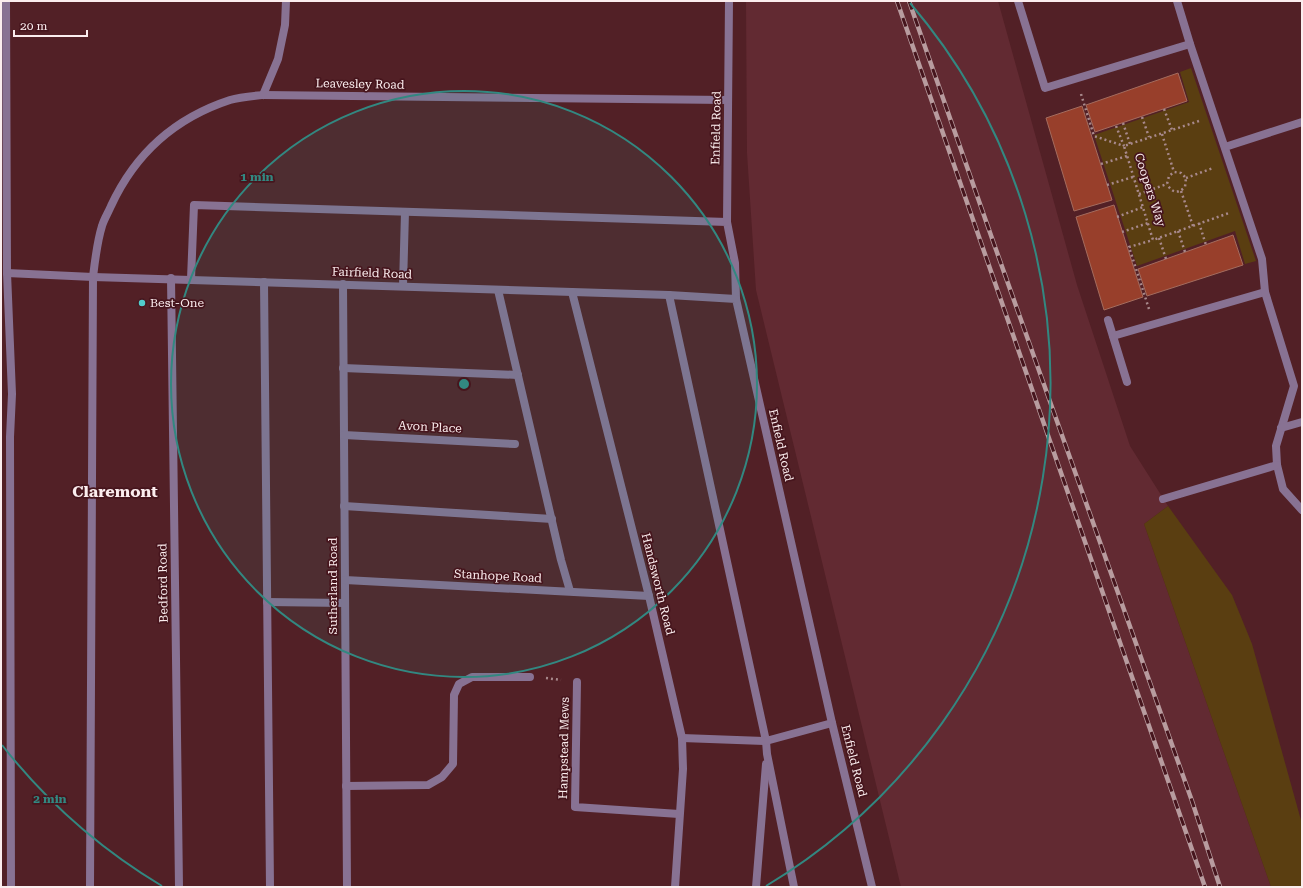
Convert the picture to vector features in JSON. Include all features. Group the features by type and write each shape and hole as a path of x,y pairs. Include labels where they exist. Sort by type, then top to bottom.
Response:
{"street":[{"path":"6,1 8,273 12,394 10,438 11,887"},
{"path":"263,95 278,59 285,26 286,1"},
{"name":"Enfield Road","path":"729,1 727,222 735,263 736,299 832,724 872,887"},
{"path":"1018,1 1045,88 1190,44"},
{"path":"1177,1 1262,259 1266,292 1294,386 1276,446 1277,465 1283,489 1302,510"},
{"name":"Leavesley Road","path":"90,887 93,277 102,225 116,195 129,173 152,146 176,126 200,112 231,100 263,95 728,100"},
{"path":"1225,147 1302,122"},
{"path":"191,279 194,205 727,222"},
{"path":"403,286 405,212"},
{"name":"Fairfield Road","path":"8,273 669,295 736,299"},
{"name":"Bedford Road","path":"171,278 178,887"},
{"path":"264,282 270,887"},
{"name":"Sutherland Road","path":"343,284 347,887"},
{"path":"498,290 570,591"},
{"name":"Handsworth Road","path":"572,292 649,596 682,738 683,769 675,887"},
{"path":"1113,336 1266,292"},
{"path":"669,295 766,741 767,754 794,887"},
{"path":"1108,320 1127,382"},
{"path":"344,368 518,375"},
{"path":"1282,428 1302,422"},
{"name":"Avon Place","path":"344,435 515,444"},
{"path":"1163,499 1277,465"},
{"path":"344,506 552,519"},
{"name":"Stanhope Road","path":"345,580 649,596"},
{"path":"267,602 345,603"},
{"path":"346,786 428,785 442,777 453,764 454,695 459,684 472,677 530,677"},
{"name":"Hampstead Mews","path":"577,682 575,807 679,814"},
{"path":"682,738 766,741 832,724"},
{"path":"756,887 767,754"}],"path":[{"path":"1076,79 1094,136 1124,146"},
{"path":"1164,109 1172,130"},
{"name":"Coopers Way","path":"1214,116 1124,146 1148,223 1154,240 1245,208"},
{"path":"1142,117 1149,138"},
{"path":"1123,123 1130,144"},
{"path":"1116,126 1124,146"},
{"path":"1162,134 1174,172"},
{"path":"1101,164 1127,156"},
{"path":"1186,178 1230,162"},
{"path":"1174,172 1181,173 1186,178 1185,187 1181,191 1175,192 1171,190 1167,184 1169,176 1174,172"},
{"path":"1107,185 1133,177"},
{"path":"1139,194 1167,184"},
{"path":"1181,191 1193,226"},
{"path":"1117,216 1143,207"},
{"path":"1122,232 1148,223"},
{"path":"1199,224 1206,245"},
{"path":"1178,231 1185,252"},
{"path":"1159,238 1166,259"},
{"path":"1154,240 1129,247 1154,325"},
{"name":"Hampstead Mews","path":"530,677 577,682"}],"shaded area":[{"path":"746,1 998,1 1077,285 1130,446 1168,506 1144,524 1271,887 901,887 756,290 747,153"},
{"path":"1191,68 1256,261 1245,264 1235,231 1137,266 1094,135 1189,102 1180,72"},
{"path":"1168,506 1232,595 1252,644 1302,824 1302,887 1271,887 1144,524"}],"building":[{"path":"1178,73 1187,101 1095,132 1086,105"},
{"path":"1082,106 1112,200 1074,211 1046,118"},
{"path":"1114,205 1143,297 1104,310 1076,217"},
{"path":"1233,235 1243,265 1147,296 1138,269"}],"railway":[{"path":"897,1 1205,887"},
{"path":"909,1 1192,801 1220,887"}],"place":[{"name":"Best-One","path":"142,303"}],"district":[{"name":"Claremont","path":"115,491"}]}
